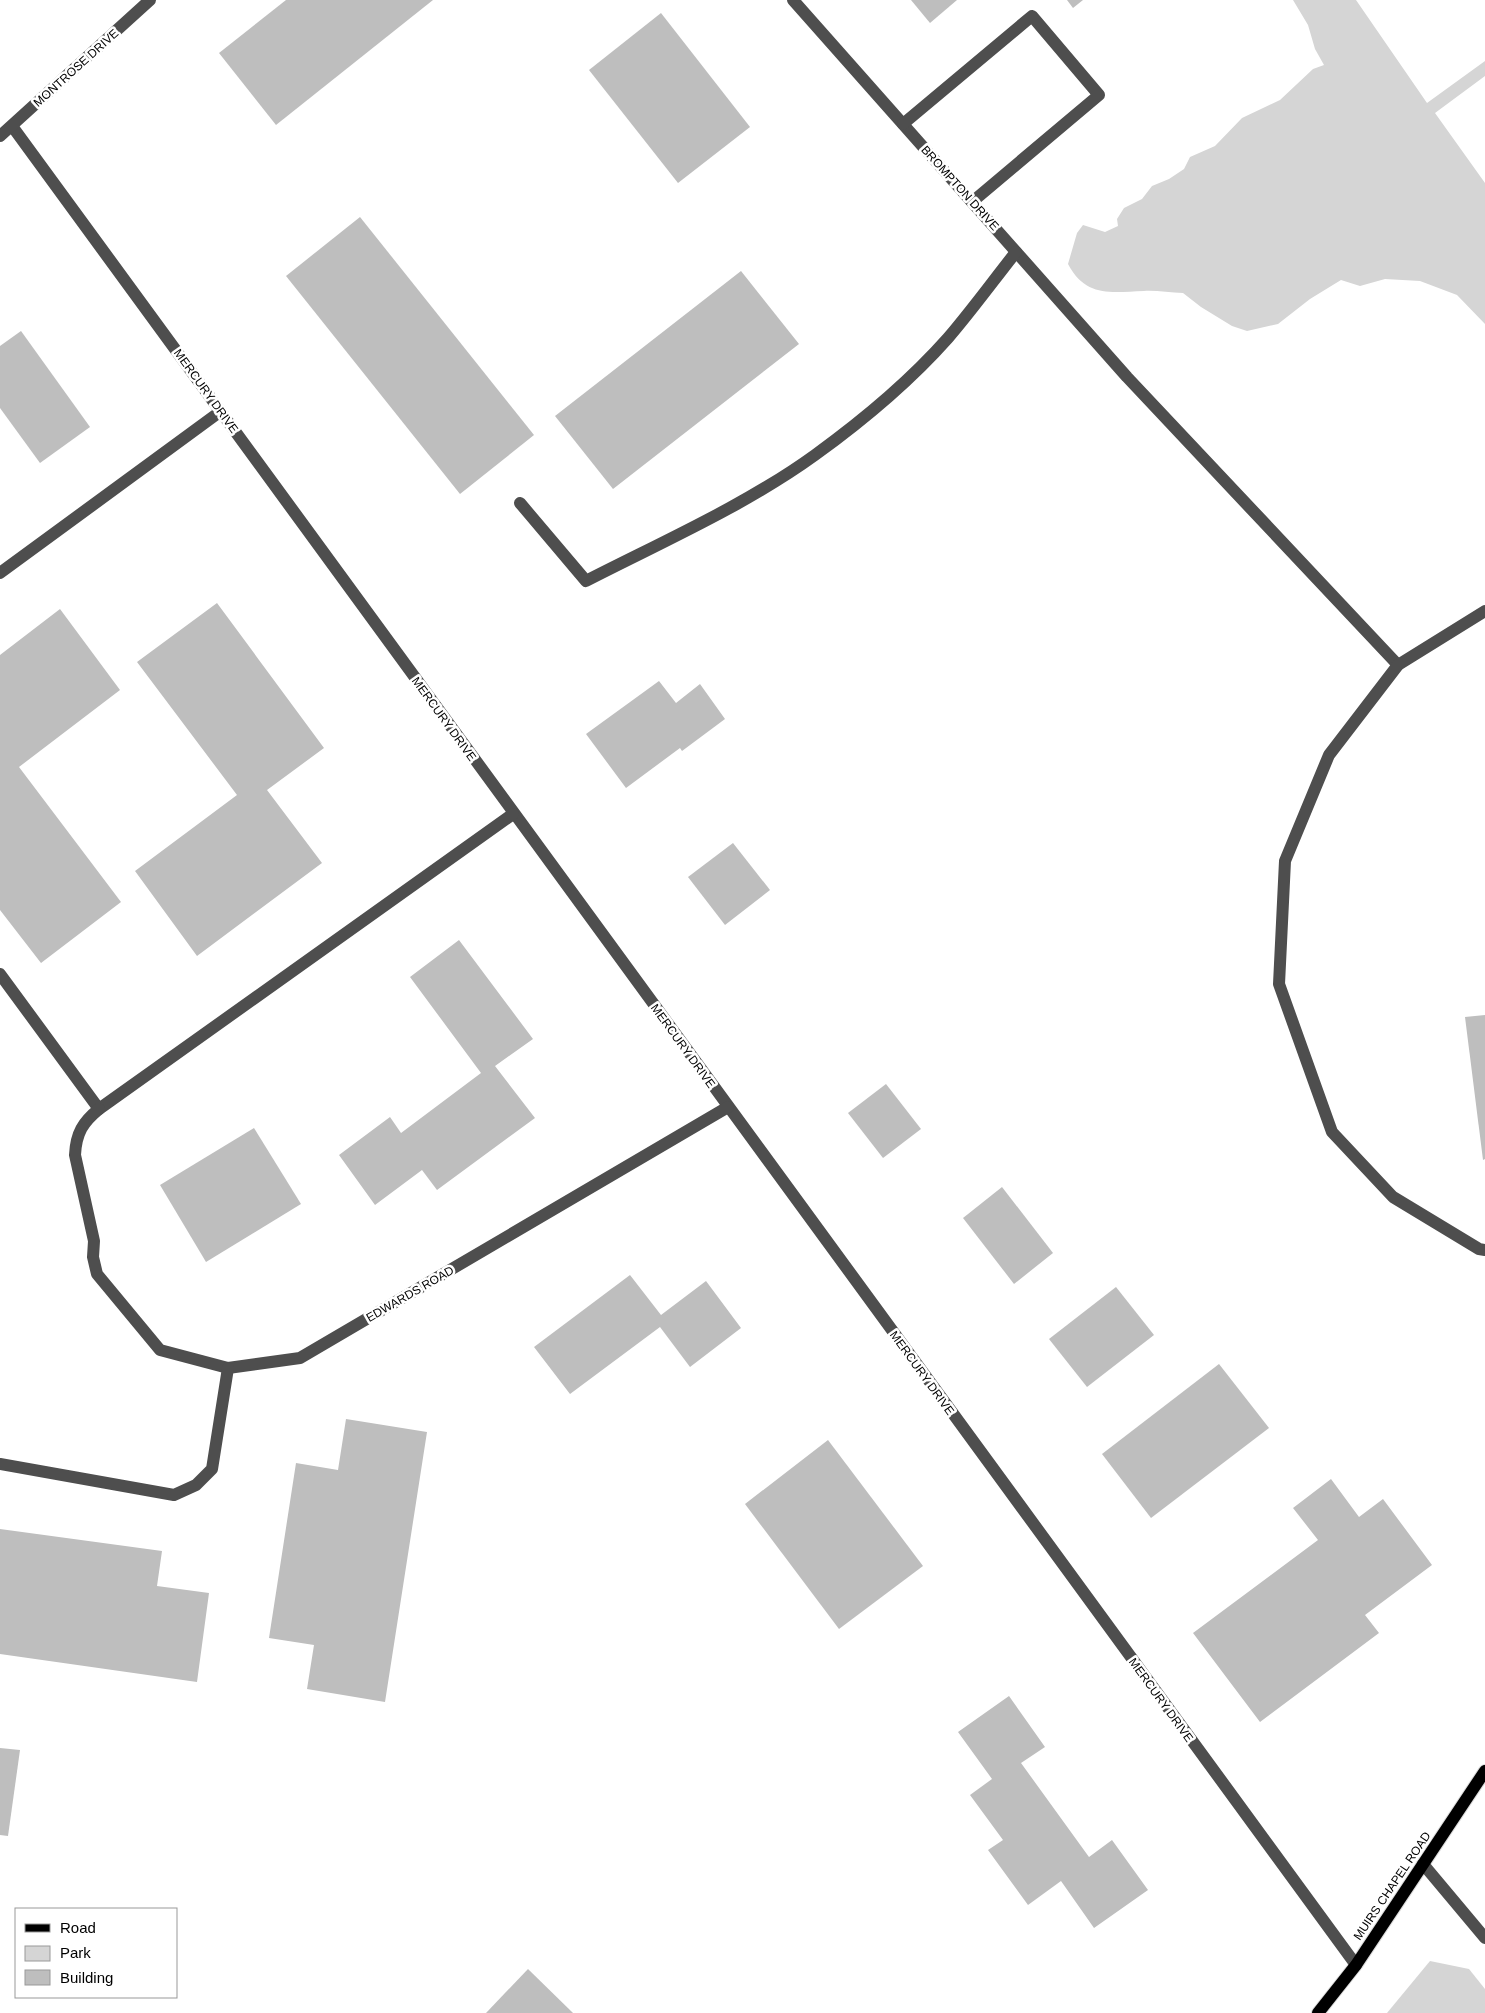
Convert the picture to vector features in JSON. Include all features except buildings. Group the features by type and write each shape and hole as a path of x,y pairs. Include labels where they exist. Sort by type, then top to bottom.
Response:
{"main road":[{"name":"MUIRS CHAPEL ROAD","path":"1318,2013 1356,1965 1485,1771"}],"street":[{"name":"MONTROSE DRIVE","path":"0,136 150,0"},
{"name":"BROMPTON DRIVE","path":"793,0 1127,377 1398,665"},
{"path":"903,124 1032,16 1098,95 972,202"},
{"name":"MERCURY DRIVE","path":"12,126 1356,1965"},
{"path":"520,503 586,581 595,577 768,485 822,450 912,375 947,338 1016,252"},
{"path":"0,573 221,411"},
{"path":"1485,611 1398,665 1329,755 1285,861 1279,984 1332,1132 1393,1197 1479,1249 1485,1250"},
{"path":"0,974 99,1109 513,814"},
{"name":"EDWARDS ROAD","path":"99,1109 86,1120 76,1144 75,1155 94,1241 93,1257 97,1274 160,1350 228,1368 300,1358 728,1108"},
{"path":"0,1464 174,1495 196,1485 212,1469 228,1368"},
{"path":"1423,1864 1485,1938"}],"green space":[{"path":"1293,0 1356,0 1427,103 1485,61 1485,76 1435,113 1485,183 1485,324 1457,295 1420,281 1385,279 1360,286 1341,280 1310,299 1278,324 1247,331 1232,326 1201,307 1183,293 1148,291 1110,292 1091,288 1075,275 1068,264 1077,233 1083,225 1105,232 1118,226 1117,219 1124,208 1142,199 1152,186 1169,179 1184,169 1190,157 1215,146 1242,118 1280,100 1313,69 1324,65 1315,49 1308,25"},
{"path":"1430,1961 1469,1969 1485,1989 1485,2013 1387,2013"}]}
